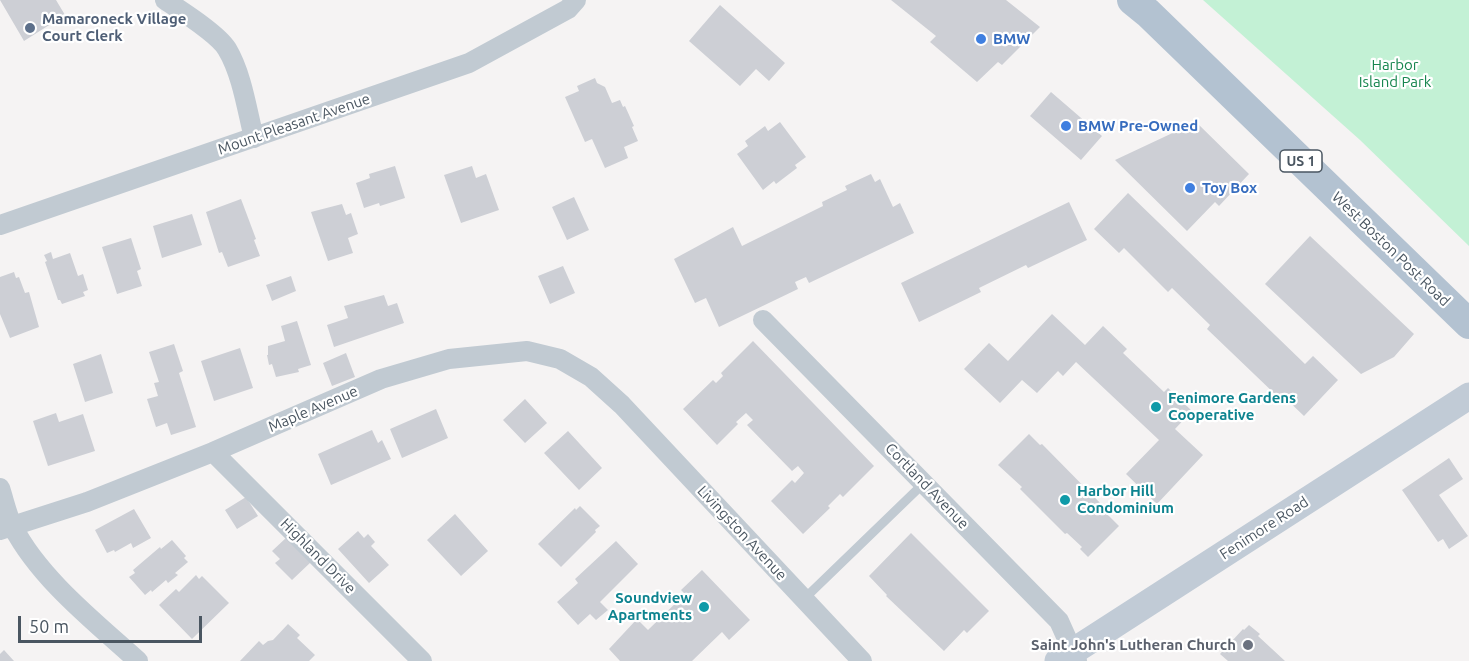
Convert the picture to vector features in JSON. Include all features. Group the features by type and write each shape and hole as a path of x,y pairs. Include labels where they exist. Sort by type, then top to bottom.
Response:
{"main road":[{"name":"West Boston Post Road","path":"1132,0 1469,324"}],"street":[{"path":"165,0 192,18 226,48 242,86 254,138"},
{"name":"Mount Pleasant Avenue","path":"0,225 469,63 568,9 576,0"},
{"name":"Cortland Avenue","path":"763,320 1059,621 1069,658"},
{"name":"Maple Avenue","path":"6,528 87,502 213,452 381,379 449,359 527,351 560,359 591,377 622,405"},
{"name":"Fenimore Road","path":"1069,658 1469,396"},
{"name":"Livingston Avenue","path":"622,405 862,661"},
{"name":"Highland Drive","path":"213,452 422,661"},
{"path":"0,488 6,528 58,586 138,661"}],"lane":[{"path":"804,599 924,483"}],"green space":[{"name":"Harbor Island Park","path":"1203,0 1469,0 1469,246 1360,140"}],"building":[{"name":"Mamaroneck Village Court Clerk","path":"0,0 56,0 65,15 24,41"},
{"name":"BMW","path":"891,0 1006,0 1040,27 1002,65 998,62 977,82 930,42 936,36"},
{"path":"720,5 785,63 769,81 756,69 740,86 689,41"},
{"path":"595,78 597,83 605,87 612,103 620,100 623,107 625,106 638,141 624,147 628,158 605,168 592,139 585,142 565,97 579,91 577,86"},
{"name":"BMW Pre-Owned","path":"1051,92 1102,136 1081,160 1030,116"},
{"path":"780,122 806,157 795,165 797,168 776,184 774,181 763,190 737,154 748,146 745,141 765,126 768,131"},
{"name":"Toy Box","path":"1196,122 1249,174 1219,206 1215,202 1187,231 1115,160"},
{"path":"395,166 405,198 380,206 379,203 364,208 356,183 370,178 369,174"},
{"path":"472,166 476,178 486,174 499,210 461,223 444,175"},
{"path":"871,174 875,182 880,179 893,207 900,203 914,233 809,283 806,277 795,282 798,289 719,327 706,298 695,303 674,259 733,227 742,246 823,206 822,202 847,190 845,186"},
{"path":"1128,193 1305,364 1313,356 1338,380 1304,416 1281,394 1278,397 1207,329 1210,325 1172,288 1168,292 1124,248 1119,253 1094,229"},
{"path":"574,197 589,230 567,240 552,207"},
{"path":"241,199 260,256 228,267 222,252 219,253 206,212"},
{"path":"1069,202 1087,240 1028,268 1026,265 979,288 981,292 919,322 901,283"},
{"path":"342,204 346,215 351,213 358,234 348,238 353,253 328,261 311,212"},
{"path":"192,214 202,245 162,258 153,226"},
{"path":"1310,236 1414,334 1394,357 1361,374 1265,284"},
{"path":"131,238 141,269 137,271 142,286 117,294 102,247"},
{"path":"51,252 53,259 70,253 78,276 83,274 88,290 83,292 85,296 62,304 58,300 45,262 47,261 44,255"},
{"path":"563,266 575,293 550,304 538,276"},
{"path":"14,272 16,278 19,277 25,293 29,292 39,327 10,338 0,314 0,277"},
{"path":"291,276 296,291 272,301 266,285"},
{"path":"384,295 388,306 397,303 404,323 334,347 327,325 348,318 344,306"},
{"name":"Fenimore Gardens Cooperative","path":"1052,314 1085,345 1103,326 1127,349 1123,353 1164,392 1168,388 1192,411 1175,429 1203,455 1157,504 1126,474 1159,440 1076,362 1063,376 1058,371 1037,393 1022,380 1000,403 964,369 989,343 1008,361"},
{"path":"297,321 311,365 298,369 299,372 276,377 272,364 269,365 268,346 285,341 281,326"},
{"path":"753,341 874,466 843,497 840,494 828,506 830,508 803,534 771,501 792,480 795,483 804,473 798,466 792,471 747,425 753,420 746,413 717,445 683,409 713,380 716,383 723,376 721,373"},
{"path":"174,344 183,371 179,373 196,427 171,435 167,423 156,427 147,399 158,396 154,383 159,382 149,352"},
{"path":"240,348 253,388 214,401 201,361"},
{"path":"346,353 355,377 332,386 323,363"},
{"path":"101,354 113,393 85,402 73,364"},
{"path":"525,399 547,423 525,443 503,420"},
{"path":"436,409 448,438 402,458 390,429"},
{"path":"56,413 59,422 83,414 95,451 48,466 33,421"},
{"path":"372,430 378,443 382,440 391,459 331,485 318,454"},
{"path":"568,431 602,468 579,490 544,453"},
{"name":"Harbor Hill Condominium","path":"1029,434 1040,445 1042,444 1109,512 1107,514 1119,526 1088,557 1080,549 1082,547 1067,533 1065,534 1020,489 1022,487 998,465"},
{"path":"1449,458 1463,479 1439,495 1468,536 1449,549 1443,539 1438,542 1402,490"},
{"path":"246,497 258,516 237,529 225,510"},
{"path":"580,506 600,526 561,567 538,544 575,508 576,510"},
{"path":"134,509 151,538 133,548 131,543 115,552 114,550 107,553 95,530"},
{"path":"455,514 488,551 461,576 427,540"},
{"path":"358,531 364,538 368,534 375,542 371,546 389,565 369,583 338,549"},
{"path":"911,533 989,611 967,633 964,630 944,651 886,596 869,576"},
{"path":"287,537 311,562 292,580 275,563 280,559 272,551"},
{"path":"172,540 186,556 184,558 188,562 175,573 178,575 168,583 166,580 145,595 129,577 135,573 133,570"},
{"path":"616,541 638,564 600,602 608,610 596,620 590,614 578,625 557,602 578,583 575,579"},
{"name":"Soundview Apartments","path":"702,570 750,620 729,640 722,632 692,661 620,661 609,649 637,619 648,630 685,594 681,590"},
{"path":"196,575 199,579 202,576 229,603 192,639 159,605 176,589 179,592"},
{"path":"288,624 300,635 297,638 315,655 309,661 240,661 259,641 263,645 273,640"},
{"name":"Saint John's Lutheran Church","path":"1249,625 1285,661 1228,661 1220,654"},
{"path":"4,650 14,661 0,661 0,654"}],"place":[{"name":"Mamaroneck Village Court Clerk","path":"30,28"},
{"name":"BMW","path":"981,39"},
{"name":"BMW Pre-Owned","path":"1066,126"},
{"name":"Toy Box","path":"1190,188"},
{"name":"Fenimore Gardens Cooperative","path":"1156,407"},
{"name":"Harbor Hill Condominium","path":"1065,500"},
{"name":"Soundview Apartments","path":"704,607"},
{"name":"Saint John's Lutheran Church","path":"1248,645"}]}
